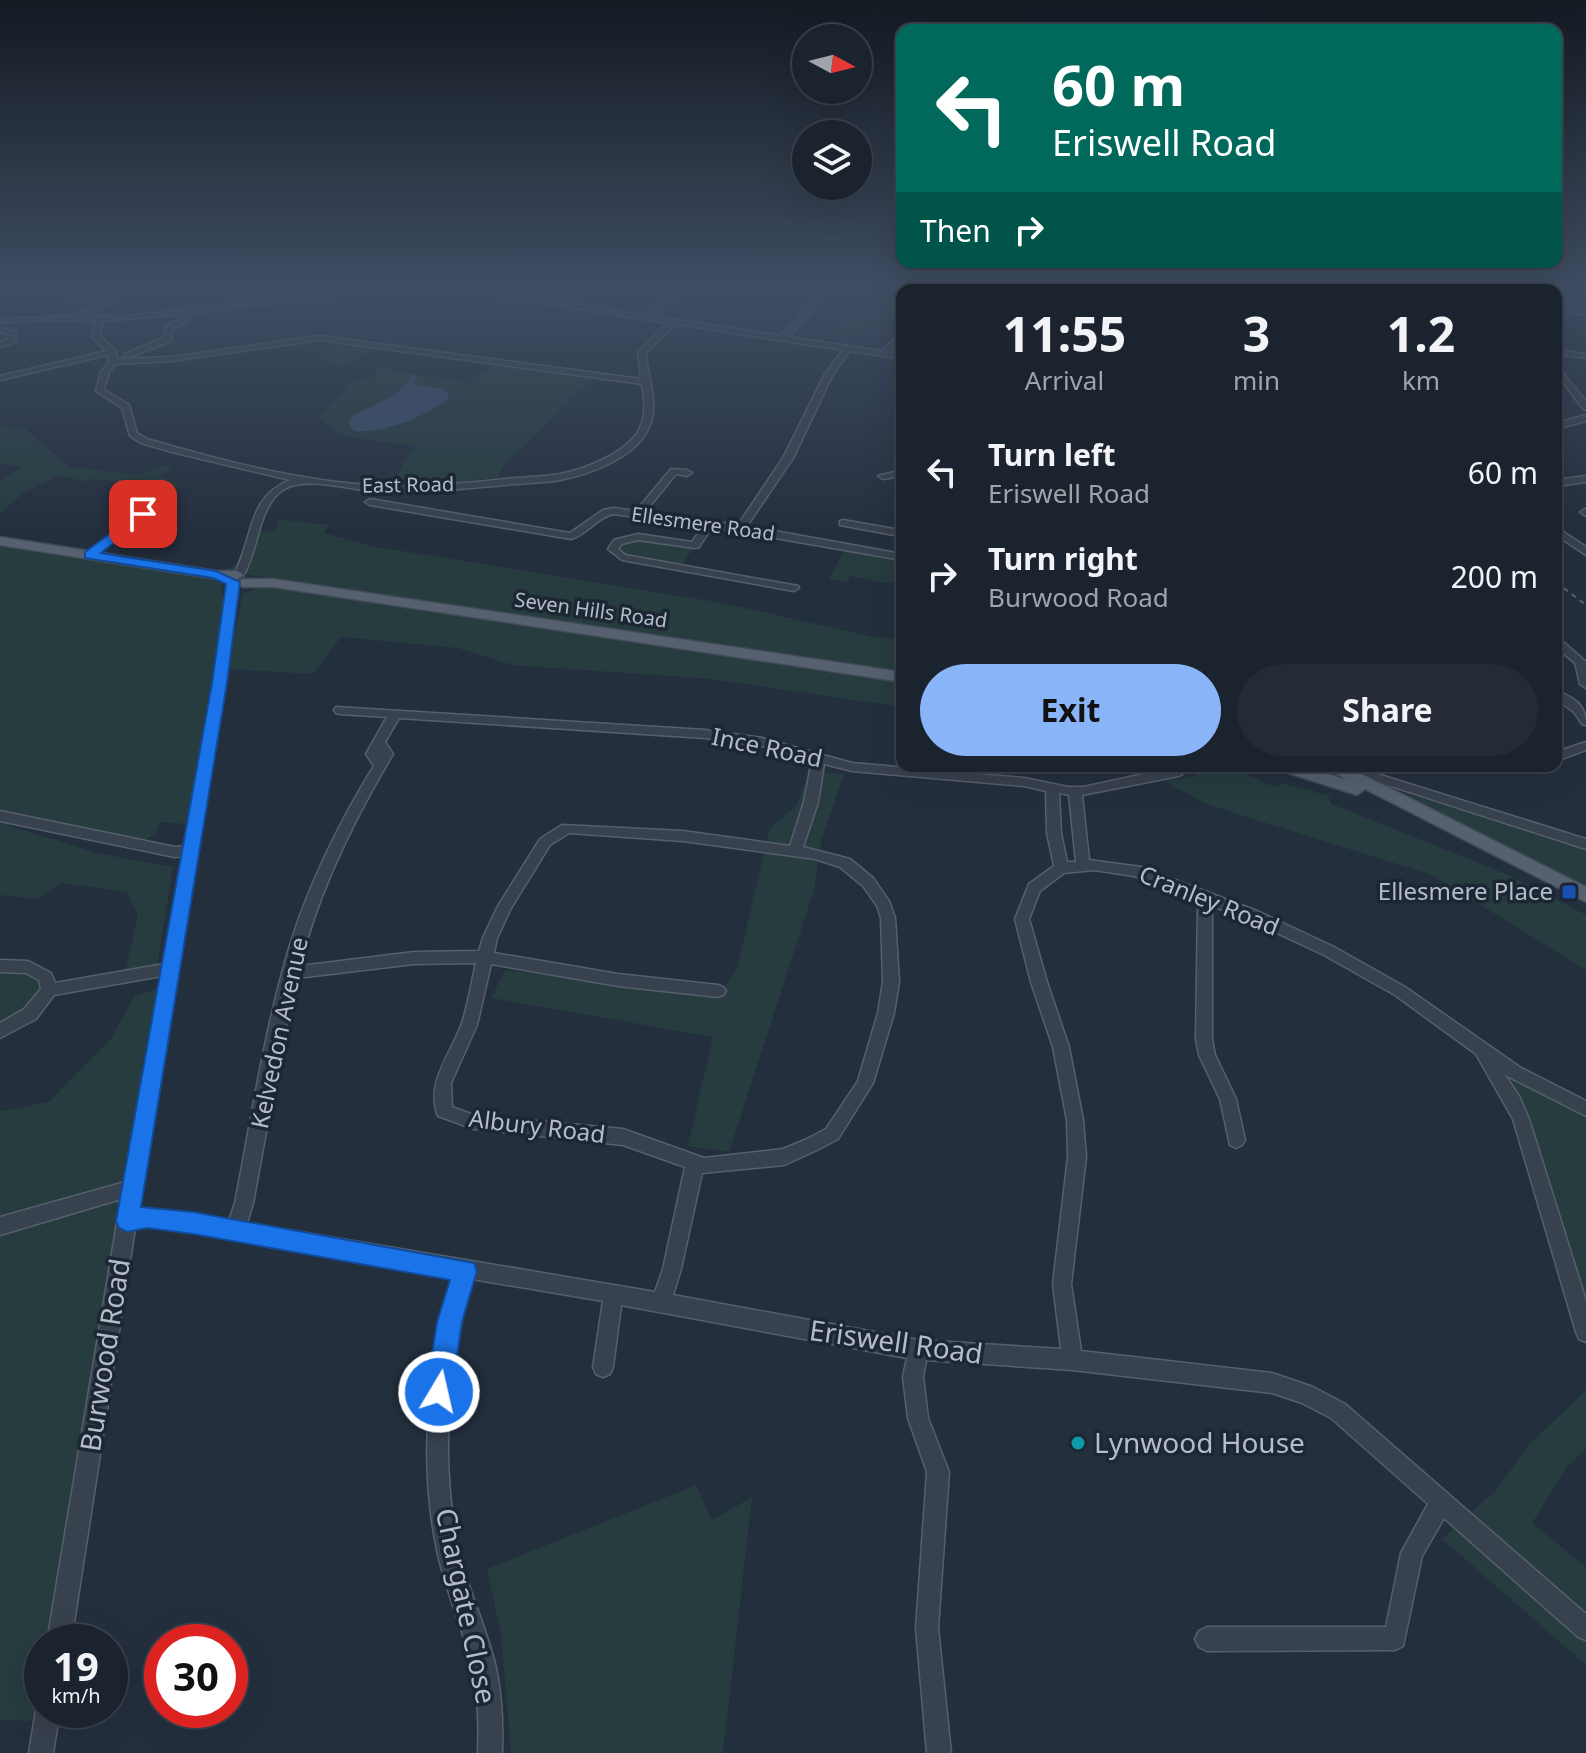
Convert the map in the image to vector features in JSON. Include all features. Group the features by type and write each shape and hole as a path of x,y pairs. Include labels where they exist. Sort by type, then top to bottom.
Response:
{"main road":[{"path":"0,541 240,579"},
{"name":"Seven Hills Road","path":"240,579 896,676"},
{"path":"1310,772 1348,781 1401,802 1586,895"},
{"path":"1339,772 1348,781"}],"street":[{"path":"0,378 49,369"},
{"path":"107,369 100,391 126,407 133,434 138,438 283,480"},
{"path":"548,369 645,382"},
{"name":"East Road","path":"283,480 303,479 401,489 537,479 576,473 625,449 644,431 650,409 644,369"},
{"path":"741,528 789,456 833,369"},
{"path":"1562,375 1586,407"},
{"path":"1562,424 1586,418"},
{"path":"638,515 674,471 687,473"},
{"path":"883,476 896,474"},
{"path":"1562,482 1586,479"},
{"name":"Burwood Road","path":"62,1624 189,851 240,579 259,509 283,480"},
{"path":"90,555 143,514 117,495"},
{"name":"Ellesmere Road","path":"370,502 571,536 579,534 604,511 741,528 896,556"},
{"path":"843,523 894,532"},
{"path":"681,566 709,524"},
{"path":"861,550 873,528"},
{"path":"1562,534 1586,552"},
{"path":"695,545 633,537 618,542 613,549 622,557 794,588"},
{"path":"1562,646 1580,662 1586,684"},
{"path":"1562,698 1578,709 1586,721"},
{"name":"Ince Road","path":"340,710 705,734 762,742 852,767 896,771"},
{"name":"Kelvedon Avenue","path":"235,1231 244,1203 290,973 303,928 365,790 381,767 372,754 395,714"},
{"path":"1562,755 1586,746"},
{"path":"795,850 811,802 819,758"},
{"name":"Ince Road","path":"909,772 1024,782 1075,791 1179,772"},
{"path":"1348,781 1358,772 1371,775 1586,844"},
{"path":"1052,788 1054,833 1061,868 1034,888 1022,919 1063,1056 1075,1120 1075,1175 1062,1284 1072,1360"},
{"path":"1075,791 1083,865"},
{"path":"0,816 175,852 189,851"},
{"name":"Albury Road","path":"567,828 683,836 795,850 845,863 868,882 884,905 888,918 891,982 886,1013 865,1083 832,1134 784,1157 704,1166 623,1137 474,1122 444,1111 443,1083 469,1025 486,957 497,922 545,842 567,828"},
{"name":"Cranley Road","path":"1061,868 1083,865 1136,871 1252,915 1400,991 1515,1073 1586,1109"},
{"path":"1205,897 1204,1039 1207,1055 1228,1099 1236,1140"},
{"path":"290,973 414,958 486,957 618,980 718,991"},
{"path":"0,966 36,969 46,977 49,990"},
{"path":"0,1031 30,1014 49,990 169,969"},
{"path":"1478,1048 1513,1101 1521,1119 1586,1332"},
{"path":"661,1302 672,1269 695,1163"},
{"path":"0,1226 133,1188"},
{"name":"Eriswell Road","path":"127,1221 152,1217 661,1302 918,1350 1072,1360 1272,1383 1306,1394 1338,1411 1586,1629"},
{"name":"Chargate Close","path":"465,1271 449,1322 439,1392 437,1457 448,1550 484,1669 491,1717 490,1753"},
{"path":"603,1367 613,1295"},
{"path":"918,1350 913,1377 918,1418 938,1472 927,1628 939,1753"},
{"path":"1207,1639 1395,1638 1412,1553 1441,1503"},
{"path":"41,1753 45,1728"}],"green space":[{"path":"380,369 467,383 488,369 532,369 595,377 504,465 497,477 457,483 394,485 404,461 416,445 349,436 326,425 318,416 346,391 348,384 371,376"},
{"path":"0,427 24,428 69,467 138,475 167,465 172,470 158,475 179,485 177,489 95,479 82,481 59,475 23,493 0,513 0,481 21,467 0,463"},
{"path":"279,519 328,525 324,533 377,547 723,603 873,637 896,639 896,670 224,571 239,562 248,532 275,531"},
{"path":"633,537 695,545 681,566 622,557 615,546"},
{"path":"0,546 221,583 224,610 187,824 159,822 155,834 141,842 0,812"},
{"path":"844,551 894,559 894,582 851,576 846,582 829,579"},
{"path":"266,586 896,681 896,706 711,679 512,665 458,648 341,637 313,674 228,669 243,593"},
{"path":"810,771 844,774 821,841 814,890 729,1152 688,1146 713,1037 491,998 505,970 720,994 737,968 770,828 796,806"},
{"path":"1198,772 1242,772 1275,787 1281,783 1328,795 1331,804 1511,876 1586,915 1586,970 1432,875 1209,805 1164,781 1195,776"},
{"path":"1398,791 1586,848 1586,888"},
{"path":"0,823 97,853 173,867 157,966 125,972 138,916 127,892 61,883 37,899 0,895"},
{"path":"0,969 18,969 41,979 42,988 29,1008 0,1026"},
{"path":"161,988 53,1624 24,1624 24,1721 0,1720 0,1111 49,1102 111,1039 134,996"},
{"path":"1520,1079 1586,1114 1586,1326 1502,1082"},
{"path":"1586,1390 1586,1448 1566,1468 1532,1523 1586,1567 1586,1665 1442,1539 1496,1490 1529,1445"},
{"path":"696,1485 712,1520 752,1497 723,1753 511,1753 501,1634 487,1569"}],"water":[{"path":"407,372 416,375 418,385 444,389 450,397 430,411 405,422 354,431 349,424 350,418 401,389 411,374"}],"railway":[{"path":"1562,587 1586,605"}],"place":[{"name":"Ellesmere Place","path":"1569,892"},
{"name":"Lynwood House","path":"1078,1443"}],"route":[{"path":"143,514 90,555 216,575 233,582 220,683 127,1221 147,1217 193,1223 465,1271 449,1322 439,1392"}]}
